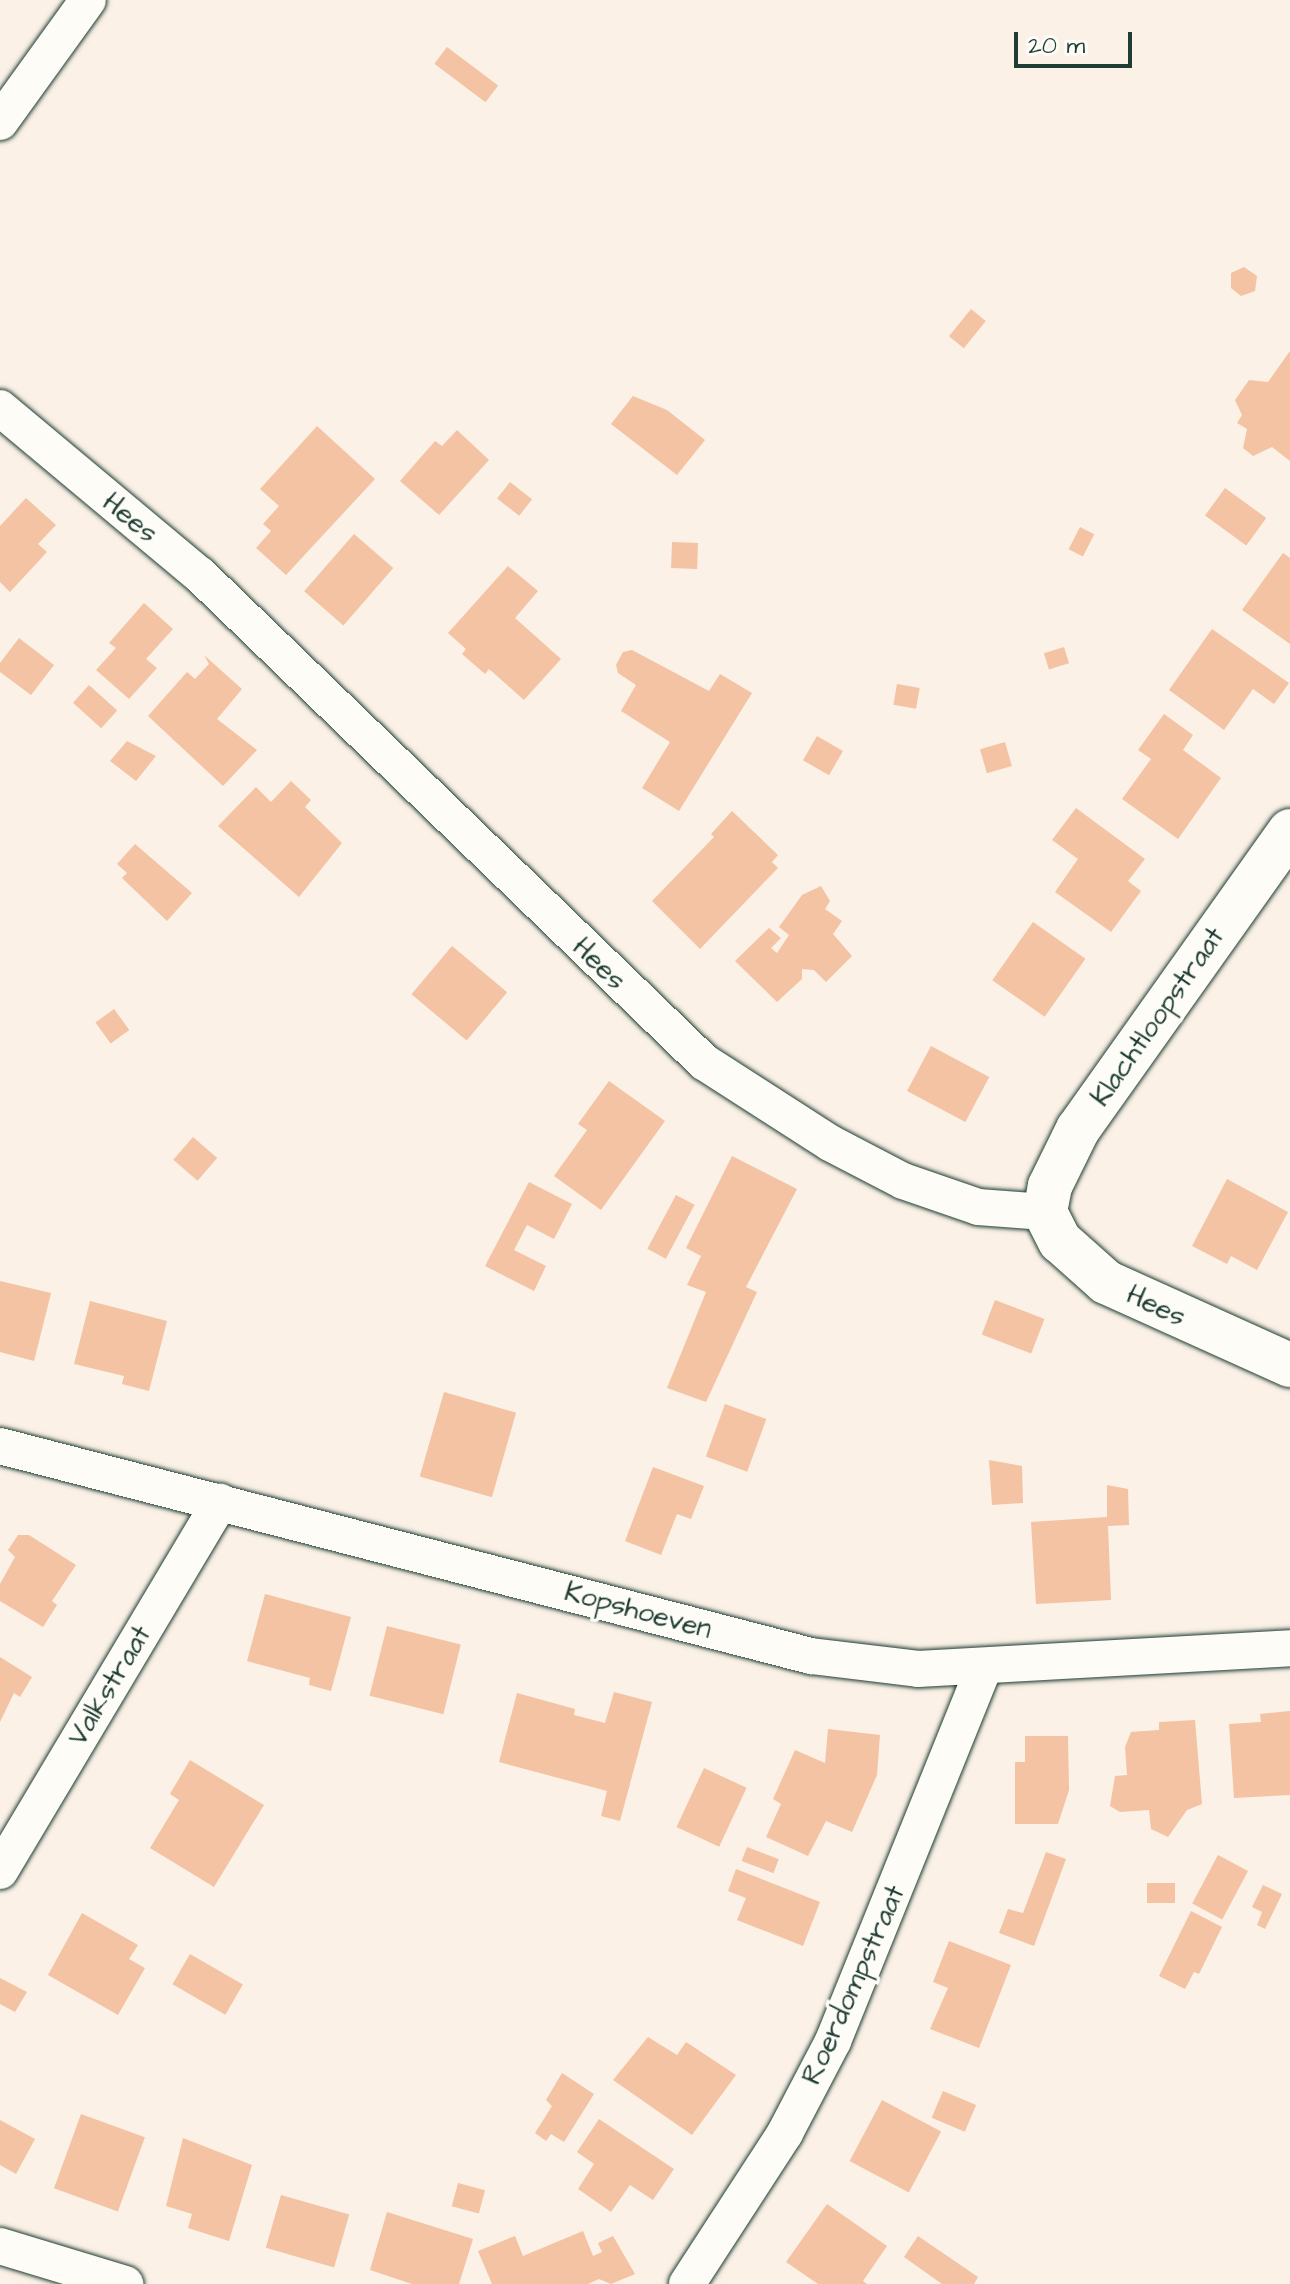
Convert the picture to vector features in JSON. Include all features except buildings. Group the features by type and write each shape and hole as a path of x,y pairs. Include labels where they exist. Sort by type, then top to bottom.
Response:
{"main road":[{"name":"Klachtloopstraat","path":"1045,1212 1050,1186 1078,1129 1290,831"},
{"name":"Hees","path":"1045,1212 1060,1241 1106,1282 1290,1365"}],"street":[{"path":"0,122 88,0"},
{"name":"Hees","path":"0,408 200,575 704,1062 817,1135 903,1181 978,1207 1045,1212"},
{"name":"Kopshoeven","path":"0,1446 811,1656 918,1669 1290,1648"},
{"name":"Valkstraat","path":"0,1871 220,1502"},
{"name":"Roerdompstraat","path":"687,2284 785,2133 833,2041 984,1667"},
{"path":"0,2246 125,2284"}]}
